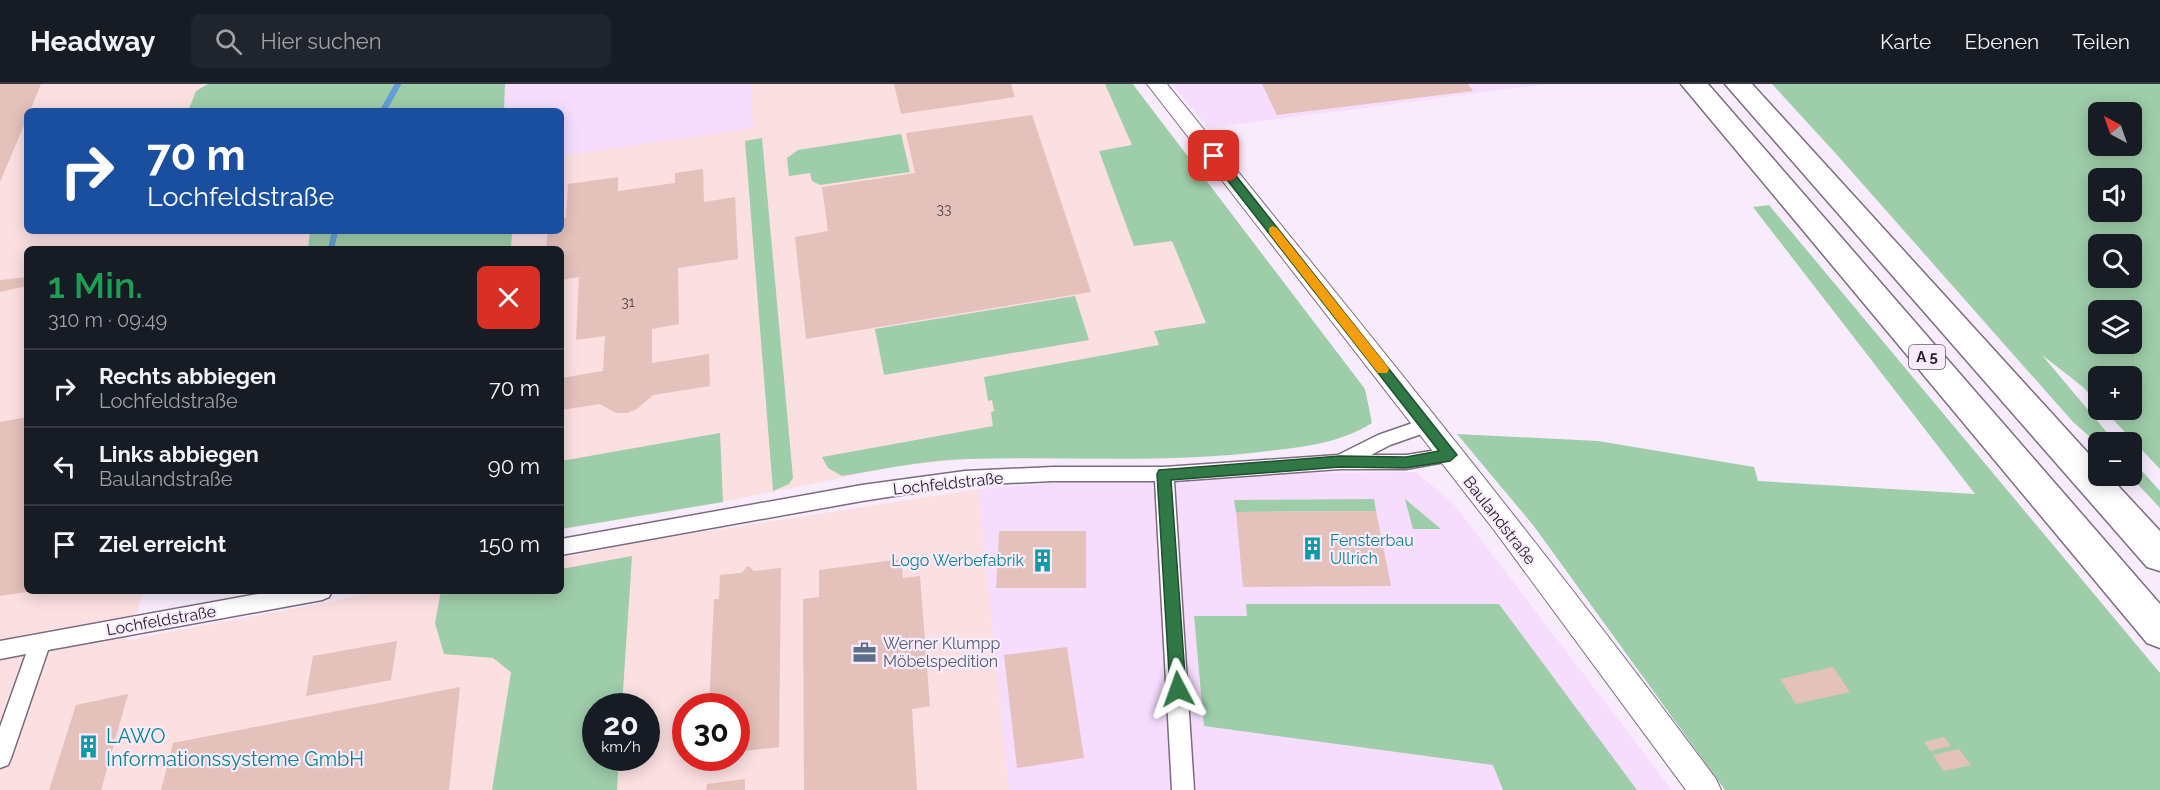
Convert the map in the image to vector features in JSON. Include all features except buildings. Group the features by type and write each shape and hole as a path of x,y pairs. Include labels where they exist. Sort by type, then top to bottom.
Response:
{"highway":[{"name":"A 5","path":"1694,84 2160,631"},
{"name":"A 5","path":"1738,84 2160,556"}],"street":[{"name":"Baulandstraße","path":"1157,84 1450,455 1705,790"},
{"name":"Lochfeldstraße","path":"1340,462 1384,440 1426,425"},
{"name":"Lochfeldstraße","path":"564,546 926,483 1053,474 1164,474 1340,462 1406,462 1450,455"},
{"path":"1164,474 1183,790"},
{"name":"Lochfeldstraße","path":"0,650 305,594"},
{"path":"0,758 40,642"}],"shaded area":[{"path":"0,84 208,84 196,91 189,108 24,108 24,234 310,234 308,246 24,246 24,594 143,594 127,640 369,594 564,594 564,557 657,539 978,489 1009,790 0,790"},
{"path":"505,84 752,84 761,129 564,157 564,108 504,108"},
{"path":"751,84 1127,84 1260,401 969,459 899,466 723,502 564,528 564,246 488,246 490,234 564,234 564,156 753,128"},
{"path":"1172,84 1548,84 1208,128"},
{"path":"1416,472 1453,503 1672,790 1009,790 978,489 1164,474"}],"green space":[{"path":"208,84 505,84 504,108 189,108 196,91"},
{"path":"1105,84 1133,84 1365,389 1372,423 1335,440 1295,448 1230,455 952,460 905,465 842,476 828,468 822,457 993,426 992,400 988,401 984,377 1159,345 1154,331 1206,323 1172,241 1134,246 1099,151 1132,145"},
{"path":"1772,84 2160,84 2160,469 2142,450 2142,432 2125,432 2113,420 2142,420 2142,366 2088,366 2088,392 2042,355 2088,410 2088,420 2097,420 2107,432 2088,432 2088,435 2073,422"},
{"path":"901,134 910,172 820,185 812,181 810,173 789,176 787,158 798,150"},
{"path":"762,138 793,478 789,484 773,491 745,141"},
{"path":"1769,205 2160,673 2160,790 1725,790 1533,525 1457,434 1598,441 1754,467 1758,481 1975,494 1753,207"},
{"path":"310,234 512,234 511,246 308,246"},
{"path":"1075,296 1089,340 884,375 875,329"},
{"path":"720,433 723,502 564,528 564,460"},
{"path":"2142,471 2160,491 2160,508 2139,486 2142,486"},
{"path":"1374,499 1376,511 1236,512 1234,500"},
{"path":"1405,499 1441,529 1413,529"},
{"path":"632,556 623,693 582,693 582,771 618,771 617,790 492,790 511,672 493,658 444,654 435,623 440,594 564,594 564,568"},
{"path":"1246,604 1499,604 1637,790 1503,790 1493,765 1204,726 1194,616 1247,616"}],"waterway":[{"path":"385,108 398,84"},
{"path":"332,246 334,234"}],"slow traffic":[{"path":"1273,230 1383,369"}],"place":[{"name":"Fensterbau Ullrich","path":"1312,549"},
{"name":"Logo Werbefabrik","path":"1042,560"},
{"name":"Werner Klumpp Möbelspedition","path":"865,652"},
{"name":"LAWO Informationssysteme GmbH","path":"88,747"}],"route":[{"path":"1178,689 1164,474 1340,462 1406,462 1450,455 1214,156"}]}
